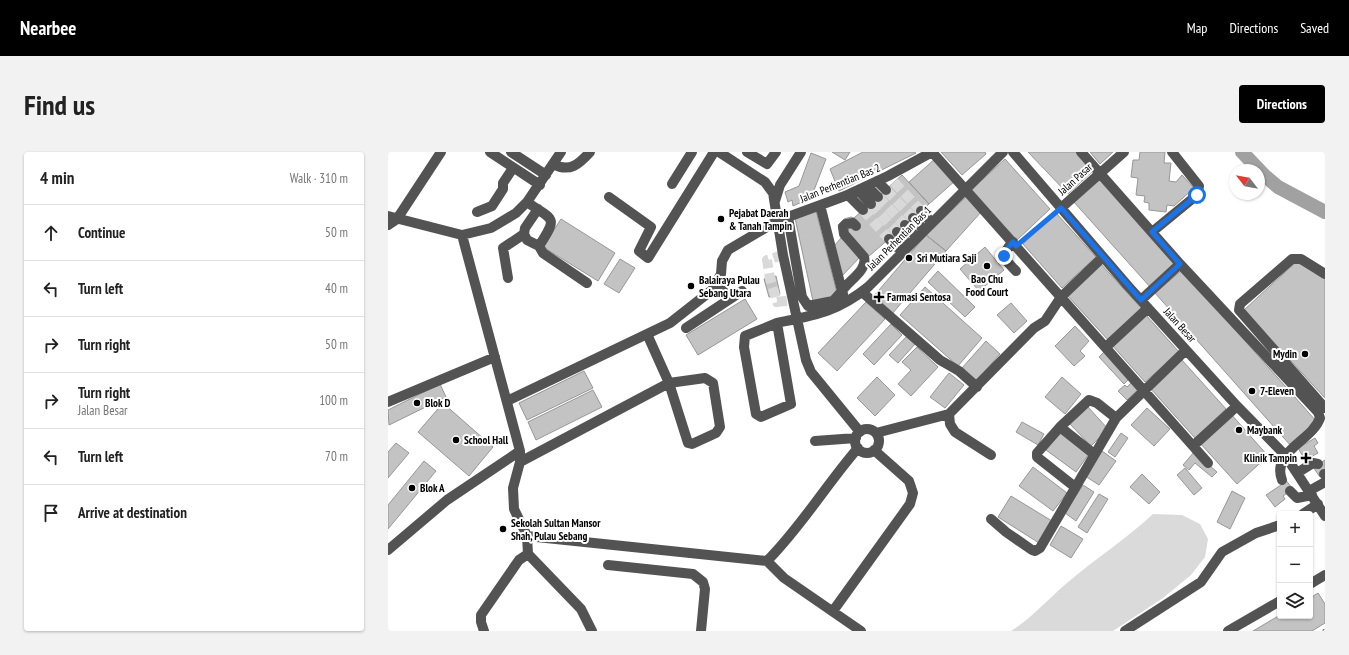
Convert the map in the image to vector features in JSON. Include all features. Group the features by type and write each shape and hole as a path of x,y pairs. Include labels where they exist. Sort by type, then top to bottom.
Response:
{"street":[{"path":"388,225 392,217 441,152"},
{"path":"490,152 540,185"},
{"path":"511,152 546,175"},
{"path":"392,217 462,235 492,228 516,213 527,202 561,152"},
{"path":"553,164 560,167 569,168 577,166 590,152"},
{"path":"672,184 692,152"},
{"path":"609,197 651,227 639,251 648,258 714,152"},
{"path":"719,152 765,182 773,193 777,221 798,318 802,346 811,372 858,435 858,448 836,474 780,548 767,561"},
{"path":"747,152 767,164 776,152"},
{"path":"775,201 780,185 801,152"},
{"path":"932,152 1208,463"},
{"name":"Jalan Perhentian Bas 2","path":"719,281 722,261 728,250 777,221 848,195 877,181 891,179 932,152"},
{"name":"Jalan Perhentian Bas 1","path":"777,323 791,404 761,417 758,416 744,347 745,336 777,323 834,310 847,303 862,292 966,189 996,156 1003,152"},
{"name":"Jalan Besar","path":"1013,152 1148,308 1237,406 1285,455 1321,506 1325,516"},
{"path":"1081,152 1180,264 1318,412 1320,418 1316,427 1285,455 1280,470 1282,480"},
{"name":"Jalan Pasar","path":"1061,208 1124,152"},
{"path":"1152,232 1197,195 1199,190 1199,186 1172,152"},
{"path":"477,212 492,206 503,189 503,183 513,168"},
{"path":"765,182 791,168"},
{"path":"875,200 877,181"},
{"path":"863,188 875,200"},
{"path":"848,195 875,200"},
{"path":"527,202 549,217 552,221 552,227 540,246"},
{"path":"820,205 842,291 847,303"},
{"path":"538,209 525,228 524,234 527,240 540,246 543,253 587,283"},
{"path":"924,230 917,214 932,223"},
{"path":"788,217 802,297 808,306 833,301 863,268 866,262 864,257 844,234 843,227 846,224 853,223 856,226"},
{"path":"905,225 909,245"},
{"path":"508,278 503,248 524,234"},
{"path":"462,235 520,451 520,462 513,488 514,509 527,536 528,554 581,609 592,631"},
{"path":"893,235 909,245"},
{"path":"1015,244 1006,250 1004,259 1016,271"},
{"path":"815,441 858,435 866,429 876,433 949,414 977,388 1034,328 1045,321 1061,297 1103,257"},
{"path":"1325,274 1301,259 1292,259 1240,304 1239,310 1325,408"},
{"path":"1141,300 1180,264"},
{"path":"507,401 670,323 712,290 719,281 727,300"},
{"path":"686,328 742,290"},
{"path":"862,292 940,360 959,371 977,388"},
{"path":"1106,347 1148,308"},
{"path":"520,462 669,383 705,378 713,383 720,427 716,433 692,444 688,443 669,383 647,334"},
{"path":"992,519 1006,532 1035,551 1040,548 1116,418 1186,350"},
{"path":"388,402 495,356"},
{"path":"1075,487 1037,455 1037,453 1060,427 1090,400 1097,403 1116,418"},
{"path":"1193,446 1237,406"},
{"path":"949,414 950,424 955,432 990,455"},
{"path":"1060,427 1094,454"},
{"path":"858,448 864,452 874,450 878,444 876,433"},
{"path":"833,611 910,504 913,493 909,481 874,450"},
{"path":"388,550 447,500 520,451"},
{"path":"1297,473 1313,463 1318,464"},
{"path":"1290,491 1297,498 1311,493 1325,477"},
{"path":"1310,511 1321,506"},
{"path":"1125,631 1201,582 1222,552 1256,533 1277,526"},
{"path":"527,536 767,561 784,578 833,611 854,629"},
{"path":"484,631 481,622 481,615 519,560 528,554"},
{"path":"608,565 693,574 703,582 705,589 701,631"},
{"path":"1312,583 1325,575"},
{"path":"1228,631 1277,603"}],"path":[{"path":"1015,244 1061,208"}],"shaded area":[{"path":"1153,514 1182,515 1200,524 1208,539 1205,557 1191,575 1163,598 1113,631 1011,631 1019,626 1078,574"}],"building":[{"path":"832,152 850,152 845,160"},
{"path":"863,152 916,153 839,191 830,169"},
{"path":"941,152 985,152 986,154 962,175"},
{"path":"1028,152 1078,152 1094,170 1068,194"},
{"path":"1090,152 1113,152 1100,164"},
{"path":"1140,152 1165,152 1164,163 1171,163 1169,181 1176,182 1182,175 1194,188 1174,206 1167,205 1166,212 1149,210 1149,203 1144,202 1145,196 1136,195 1138,178 1131,177 1133,160 1139,160"},
{"path":"811,153 826,159 811,198 793,206 792,200 788,202 785,192 799,186"},
{"path":"936,158 956,180 929,204 909,182"},
{"path":"1005,159 1050,209 1017,240 971,190"},
{"path":"902,175 929,204 868,257 840,232 838,225 844,219 851,217 854,218"},
{"path":"1100,177 1177,264 1151,288 1073,201"},
{"path":"967,196 982,211 946,251 926,235"},
{"path":"816,211 837,293 830,298 813,301 795,218"},
{"path":"1056,213 1096,257 1062,288 1023,244"},
{"path":"561,219 615,253 598,281 543,247"},
{"path":"926,235 946,251 892,314 873,297"},
{"path":"841,238 860,257 841,277 834,246"},
{"path":"985,247 1004,270 979,291 960,269"},
{"path":"620,259 635,268 619,293 604,284"},
{"name":"Mydin","path":"1296,262 1325,276 1325,398 1244,310"},
{"path":"1100,263 1143,310 1109,341 1066,294"},
{"path":"1182,270 1317,422 1291,446 1155,293"},
{"path":"938,271 975,307 965,317 928,282"},
{"path":"776,276 780,294 769,297 764,279"},
{"path":"925,287 982,338 958,366 900,315"},
{"path":"745,299 757,319 698,355 686,335"},
{"path":"866,302 885,319 837,371 818,353"},
{"path":"1011,303 1027,321 1014,333 997,315"},
{"path":"1145,314 1179,352 1145,382 1111,344"},
{"path":"891,324 902,335 874,365 863,354"},
{"path":"1075,326 1089,341 1080,351 1085,356 1074,366 1055,346"},
{"path":"907,336 915,344 898,363 889,355"},
{"path":"986,341 1000,354 976,381 962,368"},
{"path":"917,347 938,367 911,396 898,384 911,370 902,362"},
{"path":"1106,350 1131,377 1124,384 1099,357"},
{"path":"1181,359 1226,409 1195,438 1150,388"},
{"path":"584,371 593,388 527,420 519,403"},
{"path":"949,373 964,385 945,408 930,397"},
{"path":"877,377 895,395 875,416 857,398"},
{"path":"1062,377 1081,394 1065,414 1045,397"},
{"path":"1134,380 1141,387 1127,400 1118,391 1125,385 1127,387"},
{"name":"Blok D","path":"440,384 446,397 389,425 388,410"},
{"path":"593,390 602,407 536,440 528,422"},
{"name":"School Hall","path":"443,403 493,447 469,476 418,432"},
{"path":"1088,407 1108,429 1091,446 1070,424"},
{"path":"1147,408 1170,429 1154,446 1131,425"},
{"path":"1231,414 1268,456 1237,484 1200,443"},
{"path":"1022,422 1044,434 1038,445 1016,432"},
{"path":"1060,432 1089,454 1076,472 1046,450"},
{"path":"1121,433 1128,438 1115,457 1108,452"},
{"path":"1315,438 1318,443 1314,446 1318,453 1305,460 1298,448"},
{"path":"396,443 409,453 388,478 388,452"},
{"path":"1102,451 1116,461 1099,485 1085,476"},
{"path":"1194,452 1217,472 1212,477 1195,463 1189,470 1183,465"},
{"path":"1325,460 1325,473 1320,477 1313,467"},
{"name":"Blok A","path":"424,461 436,471 388,529 388,505"},
{"path":"1033,467 1067,493 1053,511 1019,486"},
{"path":"1185,468 1202,488 1194,495 1177,475"},
{"path":"1142,474 1160,492 1149,504 1130,487"},
{"path":"1284,478 1293,489 1283,496 1285,499 1275,507 1266,495 1281,485"},
{"path":"1083,485 1094,492 1076,521 1065,513"},
{"path":"1232,491 1245,498 1230,529 1217,522"},
{"path":"1099,494 1108,499 1087,533 1078,527"},
{"path":"1011,496 1052,521 1039,543 998,517"},
{"path":"1061,526 1083,539 1071,558 1050,545"},
{"path":"1318,593 1325,604 1325,623 1312,631 1253,631 1277,617 1277,619 1313,619 1313,596"}],"waterway":[{"path":"1242,152 1278,187 1325,212"}],"tunnel":[{"path":"894,182 921,211"},
{"path":"886,190 913,218"},
{"path":"878,197 905,225"},
{"path":"871,204 897,232"},
{"path":"863,210 889,239"},
{"path":"783,255 767,260 770,278 777,302 794,300"}],"place":[{"name":"Pejabat Daerah & Tanah Tampin","path":"721,219"},
{"name":"Sri Mutiara Saji","path":"909,258"},
{"name":"Bao Chu Food Court","path":"987,266"},
{"name":"Balairaya Pulau Sebang Utara","path":"691,286"},
{"name":"Farmasi Sentosa","path":"879,297"},
{"name":"Mydin","path":"1305,354"},
{"name":"7-Eleven","path":"1252,391"},
{"name":"Blok D","path":"417,403"},
{"name":"Maybank","path":"1239,430"},
{"name":"School Hall","path":"456,440"},
{"name":"Klinik Tampin","path":"1306,458"},
{"name":"Blok A","path":"412,488"},
{"name":"Sekolah Sultan Mansor Shah, Pulau Sebang","path":"503,529"}],"route":[{"path":"1004,256 1006,250 1013,242 1016,246 1061,208 1141,300 1180,264 1152,232 1197,195"}]}
